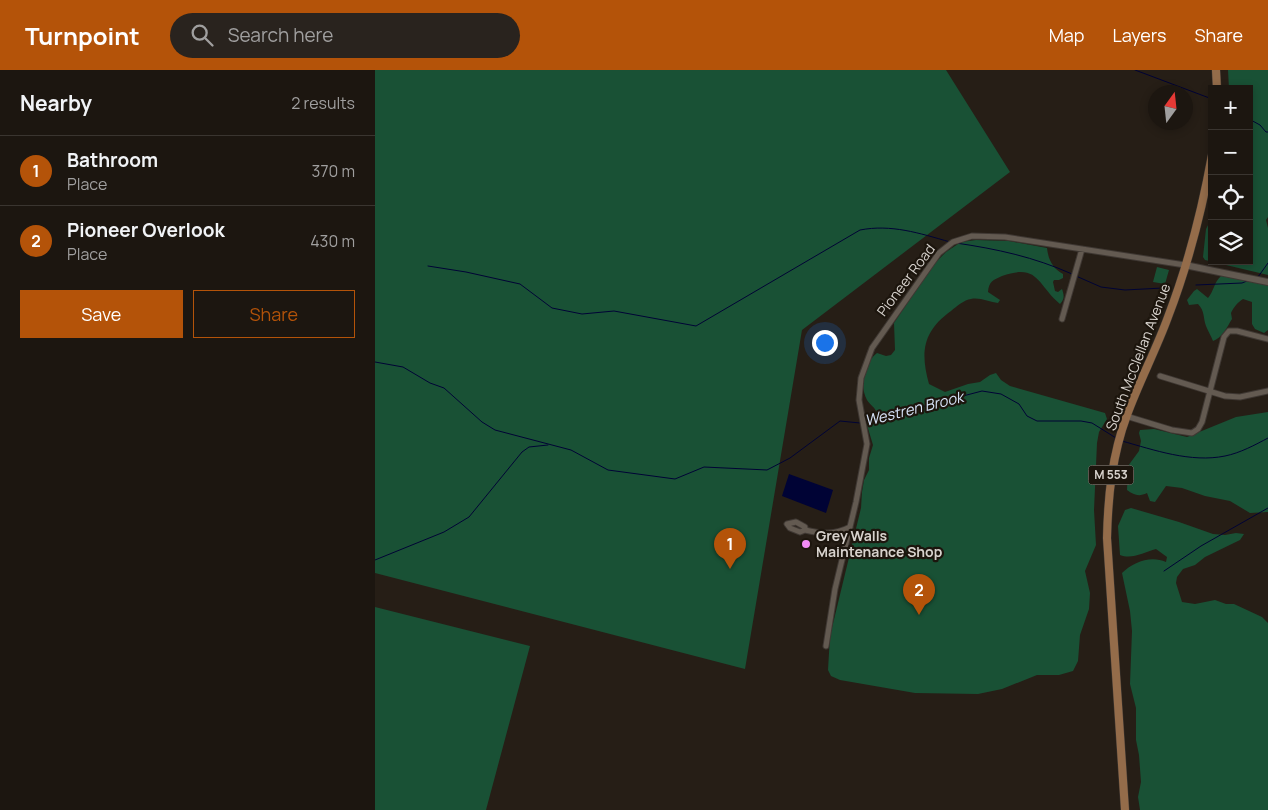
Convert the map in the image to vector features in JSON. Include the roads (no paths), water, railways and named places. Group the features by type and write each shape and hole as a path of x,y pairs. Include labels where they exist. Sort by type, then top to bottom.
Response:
{"main road":[{"path":"1216,70 1217,85"},
{"name":"South McClellan Avenue","path":"1125,810 1107,538 1108,496 1112,466 1126,416 1168,318 1185,265 1208,175"}],"street":[{"name":"Pioneer Road","path":"826,646 835,589 867,444 859,400 861,378 871,348 939,253 953,242 973,236 1005,237 1185,265 1268,282"},
{"path":"1062,319 1082,249"},
{"path":"1126,416 1172,430 1192,433 1198,429 1202,422 1224,338 1229,331 1237,330 1268,339"},
{"path":"1160,376 1210,392 1240,397 1268,391"},
{"path":"805,530 818,534 832,533 850,527"}],"waterway":[{"path":"1135,70 1208,97"},
{"path":"1253,121 1268,132"},
{"path":"428,266 520,284 552,308 582,314 614,311 696,326 860,230 871,228 894,229 950,242"},
{"path":"956,243 1015,254 1072,274"},
{"path":"1258,277 1268,263"},
{"path":"1076,276 1101,287 1125,290 1163,288"},
{"path":"1196,285 1242,283 1247,281"},
{"name":"Westren Brook","path":"375,362 403,367 430,383 444,388 482,422 495,430 571,450 608,470 675,479 704,467 767,470 790,458 840,421 860,423"},
{"name":"Westren Brook","path":"864,422 982,391 1001,394 1019,404 1027,416 1037,421 1081,421 1092,423 1116,438"},
{"name":"Westren Brook","path":"1122,441 1186,457 1212,458 1236,453 1268,438"},
{"path":"375,560 444,532 469,517 522,452 529,447 548,445"},
{"path":"1164,571 1201,546 1268,508"}],"place":[{"name":"Grey Walls Maintenance Shop","path":"806,544"},
{"name":"Bathroom","path":"730,569"},
{"name":"Pioneer Overlook","path":"919,615"}]}
